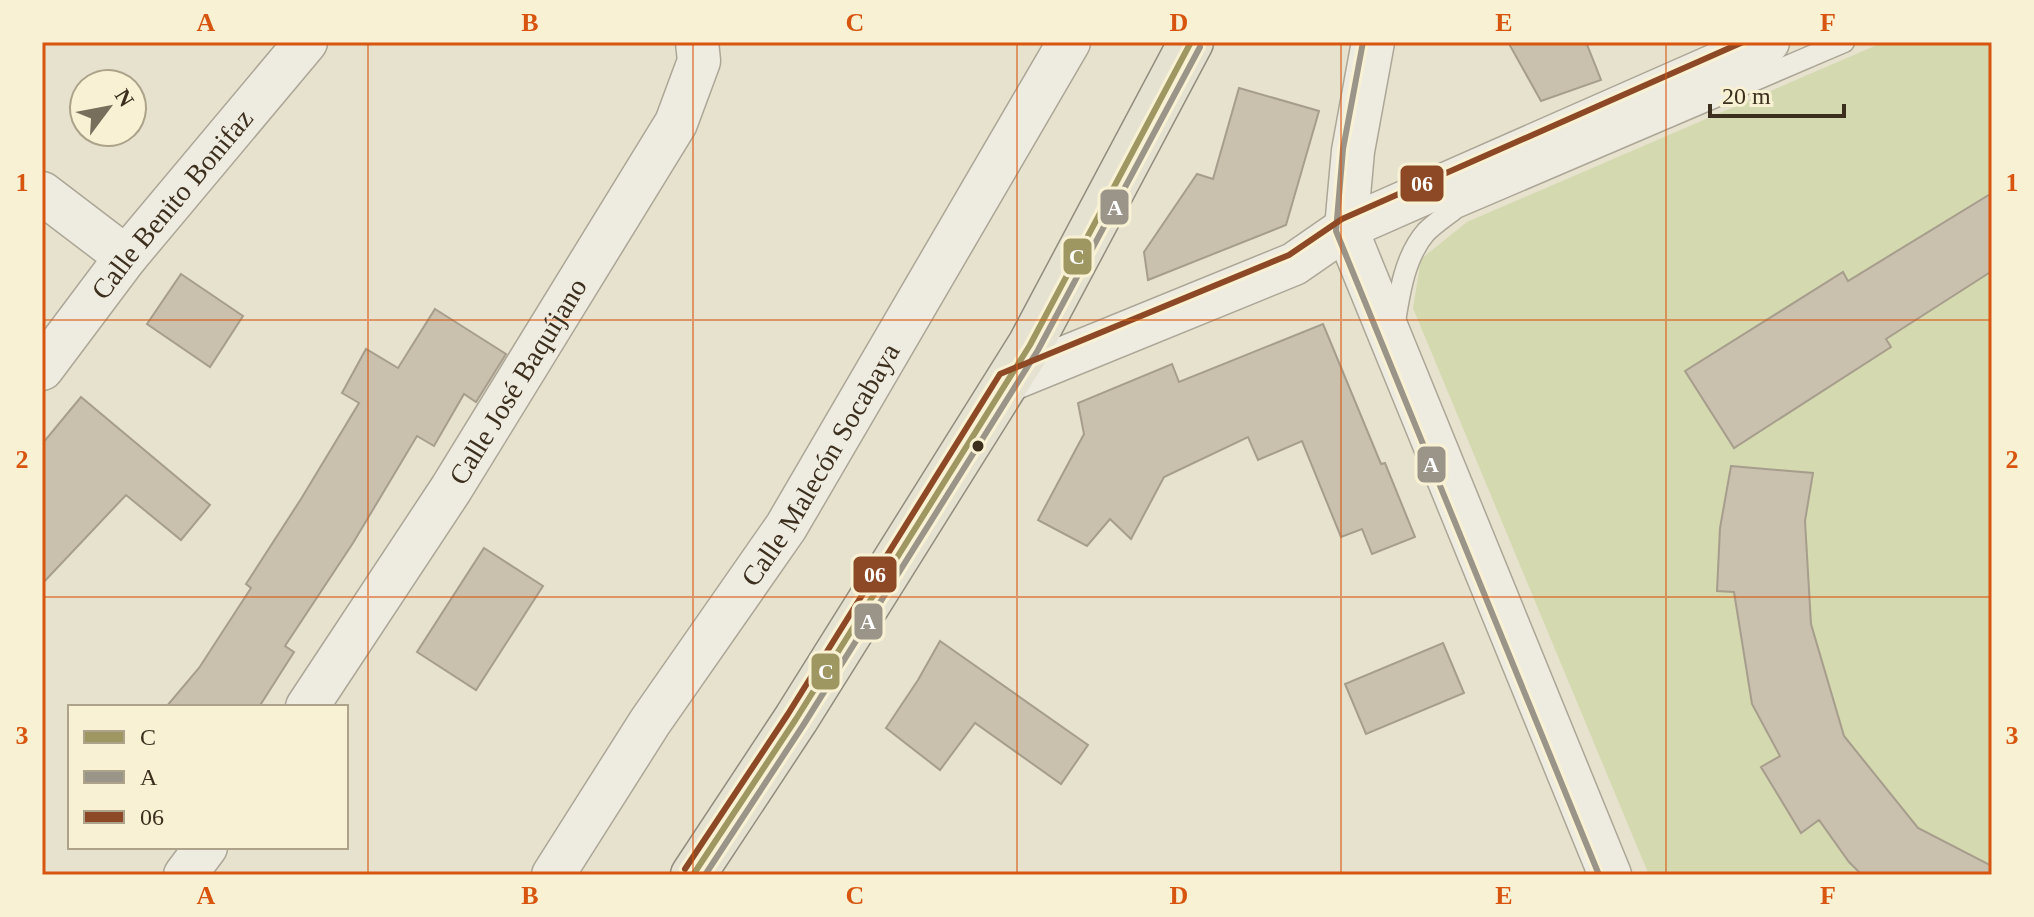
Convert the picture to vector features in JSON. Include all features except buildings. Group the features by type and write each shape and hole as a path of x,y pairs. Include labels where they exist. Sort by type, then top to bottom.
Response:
{"main road":[{"path":"693,875 796,719 1030,345 1191,42"}],"street":[{"name":"Calle Benito Bonifaz","path":"42,369 126,257 306,42"},
{"name":"Calle José Baquíjano","path":"308,705 451,489 676,123 699,61 697,42"},
{"name":"Calle Malecón Socabaya","path":"553,875 650,722 786,527 1069,42"},
{"path":"1373,42 1353,151 1346,228 1610,875"},
{"path":"1007,381 1294,264 1346,228 1768,42"},
{"path":"42,193 126,257"},
{"path":"1030,345 1282,240 1346,228"},
{"path":"185,875 204,849"}],"lane":[{"path":"1392,339 1409,261 1426,233 1456,208 1844,42"}],"green space":[{"path":"1884,42 1992,42 1992,875 1649,875 1413,308 1421,259 1467,222"}],"transit line":[{"name":"C","path":"693,875 796,719 1030,345 1191,42"},
{"name":"A","path":"1363,42 1343,149 1336,231 1599,875"},
{"name":"06","path":"685,869 788,714 1000,374 1289,255 1342,219 1743,42"},
{"name":"A","path":"705,875 804,724 1038,350 1200,47"}]}
